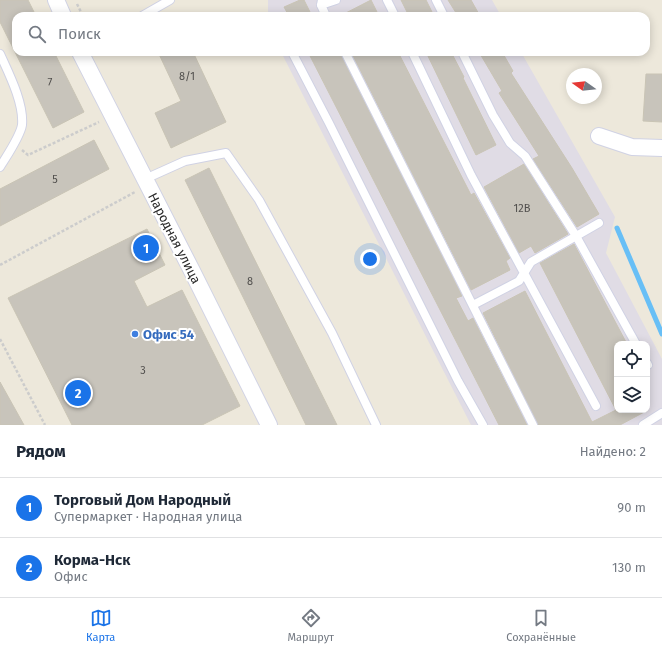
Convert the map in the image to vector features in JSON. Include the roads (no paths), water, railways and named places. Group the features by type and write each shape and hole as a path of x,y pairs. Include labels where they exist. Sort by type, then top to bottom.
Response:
{"street":[{"path":"56,0 61,12"},
{"name":"Народная улица","path":"82,56 269,425"},
{"path":"599,136 632,147 662,148"}],"lane":[{"path":"149,12 170,0"},
{"path":"322,3 336,0"},
{"path":"387,0 393,12"},
{"path":"436,0 442,12"},
{"path":"0,54 9,72 20,102 22,126 14,144 0,167"},
{"path":"294,56 330,123 458,381 484,425"},
{"path":"346,56 533,425"},
{"path":"414,56 471,175 596,406"},
{"path":"464,56 501,129 510,142 525,156 576,236 634,341"},
{"path":"145,179 185,161 226,153 259,200 332,333 376,425"},
{"path":"472,305 519,281 531,262 600,223"},
{"path":"643,425 662,413"}],"waterway":[{"path":"617,228 662,334"}],"place":[{"name":"Торговый Дом Народный","path":"146,248"},
{"name":"Офис 54","path":"135,334"},
{"name":"Корма-Нск","path":"78,393"}]}
